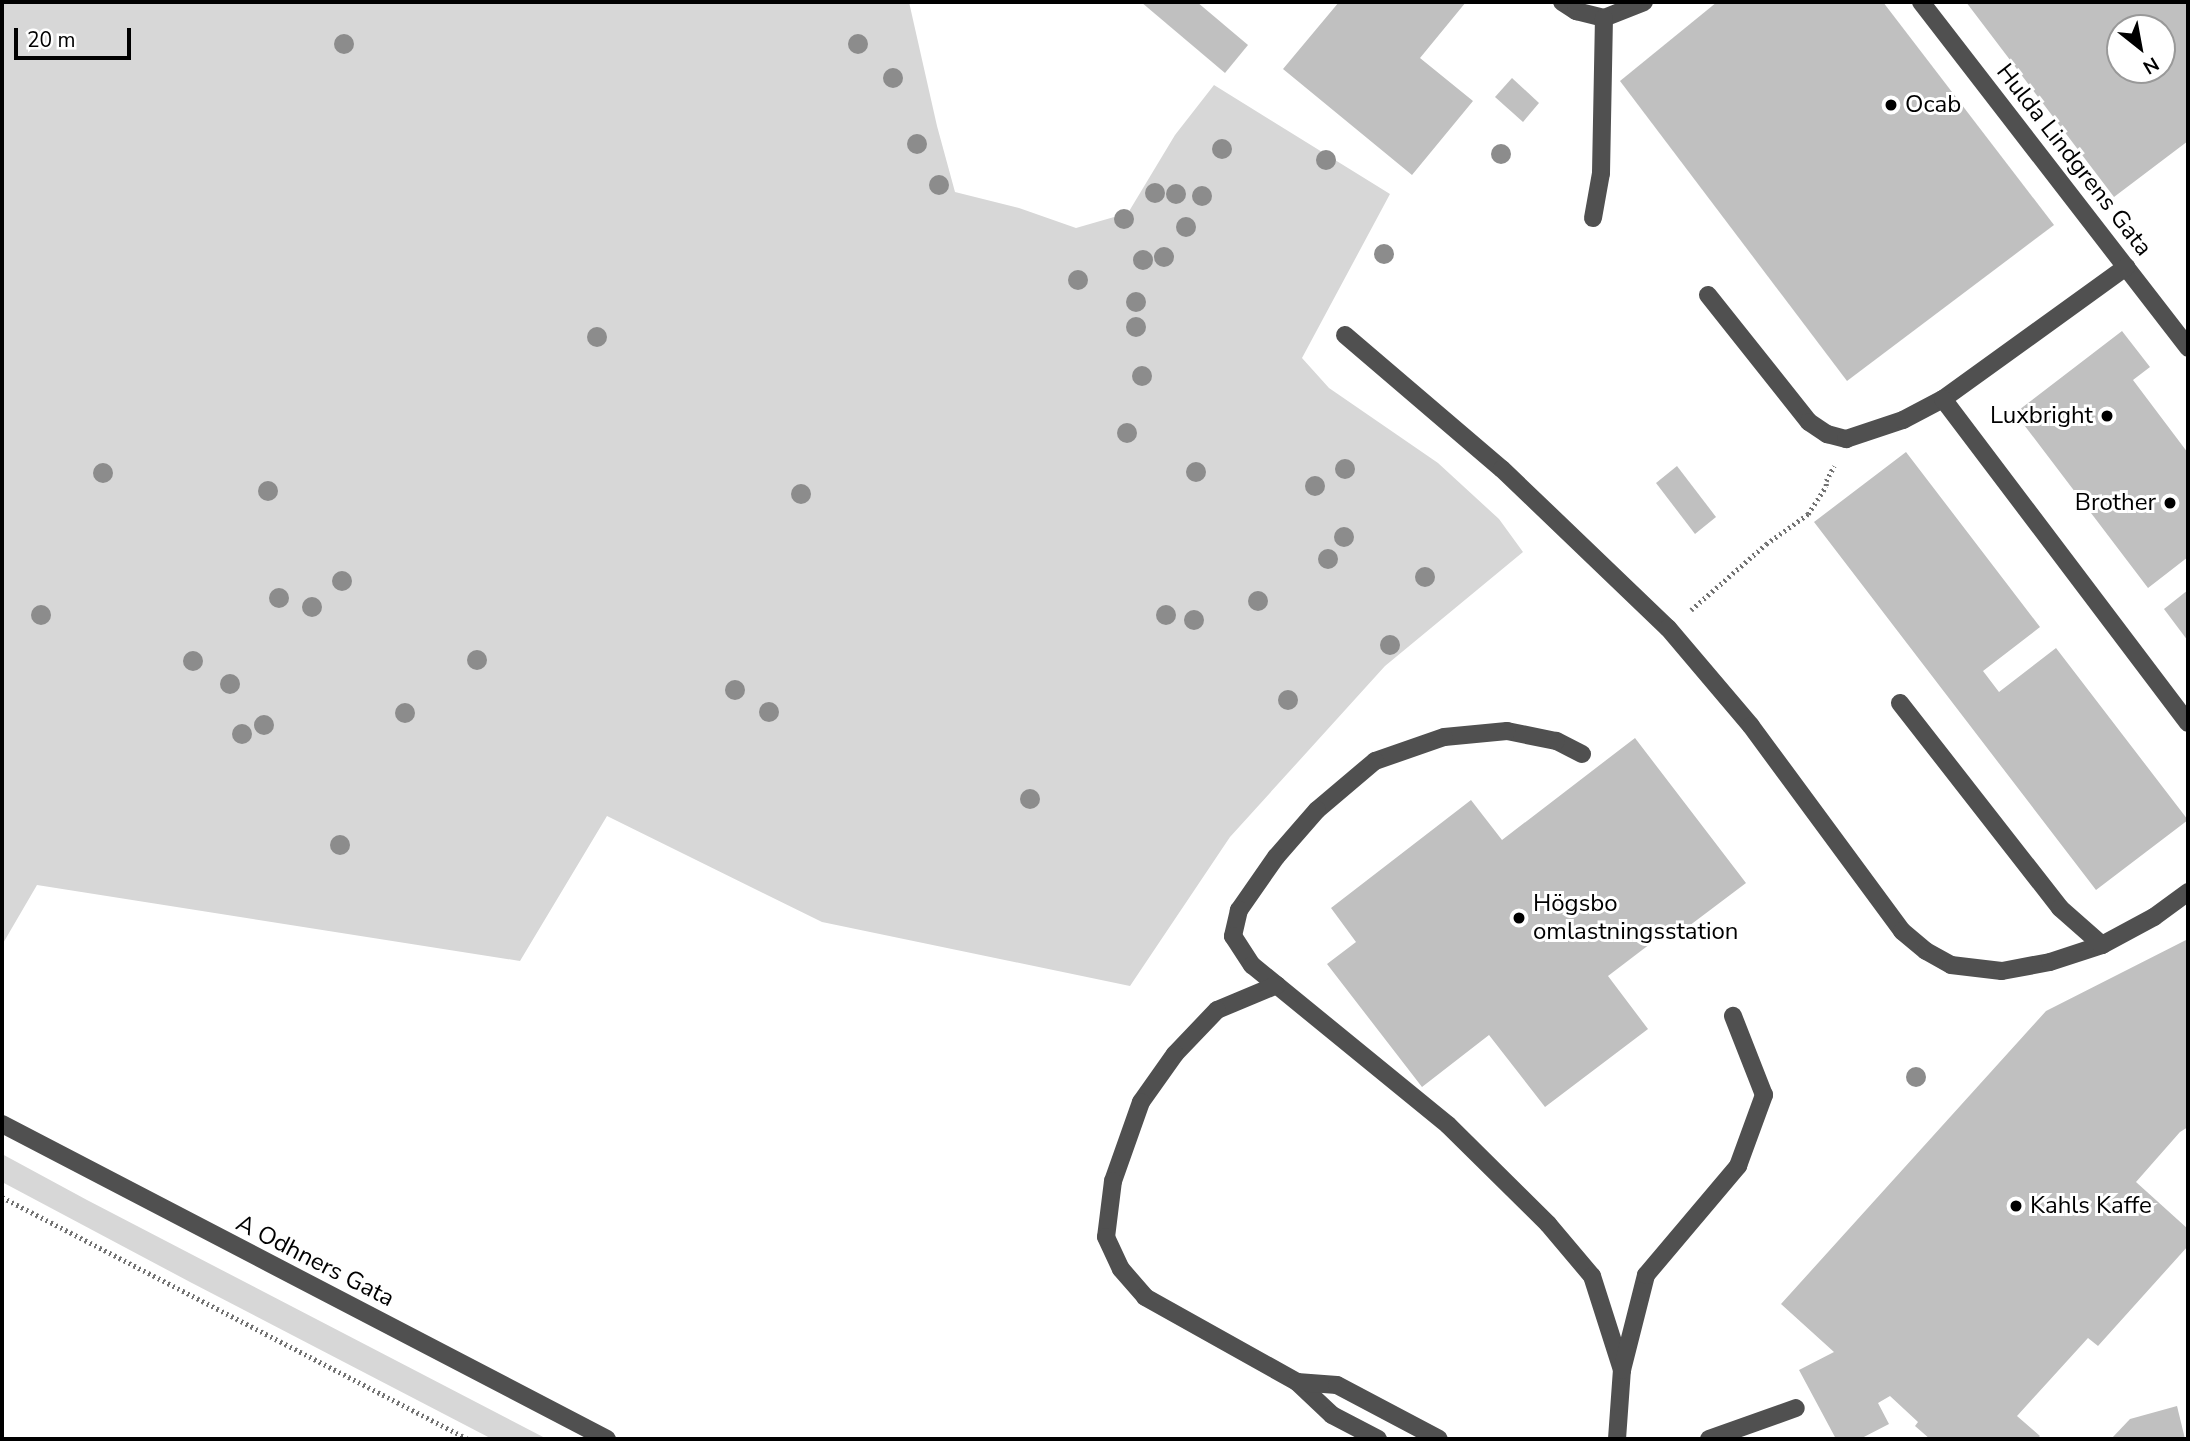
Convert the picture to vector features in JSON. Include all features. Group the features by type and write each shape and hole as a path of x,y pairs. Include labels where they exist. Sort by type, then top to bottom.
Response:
{"street":[{"path":"1562,2 1577,11 1604,18 1643,2"},
{"name":"Hulda Lindgrens Gata","path":"1921,2 2188,348"},
{"path":"1593,218 1601,173 1604,18"},
{"path":"1708,295 1809,422 1827,434 1846,439 1903,420 1943,399 2126,267"},
{"path":"1345,335 1502,469 1668,628 1751,726 1902,931 1926,951 1951,965 2002,971 2050,962 2102,945 2154,917 2188,892"},
{"path":"1943,399 2188,723"},
{"path":"1900,704 2060,908 2102,945"},
{"path":"1582,754 1556,741 1507,732 1444,737 1375,761 1317,810 1276,857 1239,911 1233,936 1252,965 1448,1125 1548,1224 1592,1276 1622,1370"},
{"path":"1277,985 1217,1010 1175,1054 1141,1102 1114,1181 1106,1237 1121,1269 1145,1297 1297,1382 1332,1415 1378,1439"},
{"path":"1617,1439 1622,1370 1646,1275 1738,1166 1764,1095 1733,1016"},
{"name":"A Odhners Gata","path":"2,1124 607,1439"},
{"path":"1297,1382 1337,1385 1439,1439"},
{"path":"1709,1439 1796,1408"}],"path":[{"path":"1698,605 1766,544 1808,514 1826,486 1846,439"},
{"path":"2,1197 468,1439"}],"shaded area":[{"path":"2,2 909,2 955,192 1019,208 1076,228 1128,213 1175,135 1214,85 1390,194 1302,358 1329,388 1438,463 1499,519 1523,552 1385,666 1230,837 1130,986 822,922 607,816 520,961 37,885 2,945"},
{"path":"2,1154 547,1439 492,1439 190,1282 2,1182"}],"building":[{"path":"1141,2 1197,2 1248,45 1225,73"},
{"path":"1339,2 1466,2 1420,58 1473,101 1412,175 1283,69"},
{"path":"1717,2 1883,2 2054,225 1847,381 1620,81"},
{"path":"1966,2 2188,2 2188,141 2114,197"},
{"path":"1512,78 1539,103 1523,122 1495,97"},
{"path":"2122,331 2150,367 2133,380 2188,453 2188,557 2148,588 2015,413"},
{"path":"1906,452 2040,627 1983,671 1999,692 2056,648 2188,820 2096,890 1814,522"},
{"path":"1677,466 1716,517 1695,534 1656,483"},
{"path":"2188,590 2188,641 2164,609"},
{"name":"Högsbo omlastningsstation","path":"1635,738 1746,883 1677,935 1671,928 1608,976 1648,1029 1545,1107 1489,1035 1422,1087 1327,964 1356,942 1331,908 1471,800 1502,840"},
{"name":"Kahls Kaffe","path":"2188,939 2188,1127 2180,1132 2136,1182 2188,1229 2188,1246 2098,1346 2088,1338 2017,1416 2040,1436 2037,1439 1930,1439 1915,1426 1918,1422 1890,1396 1878,1403 1889,1424 1860,1439 1836,1439 1799,1370 1834,1352 1781,1304 2046,1011"},
{"path":"2177,1406 2185,1439 2111,1439 2130,1419"}],"place":[{"name":"Ocab","path":"1891,105"},
{"name":"Luxbright","path":"2107,416"},
{"name":"Brother","path":"2170,503"},
{"name":"Högsbo omlastningsstation","path":"1519,918"},
{"name":"Kahls Kaffe","path":"2016,1206"}]}
